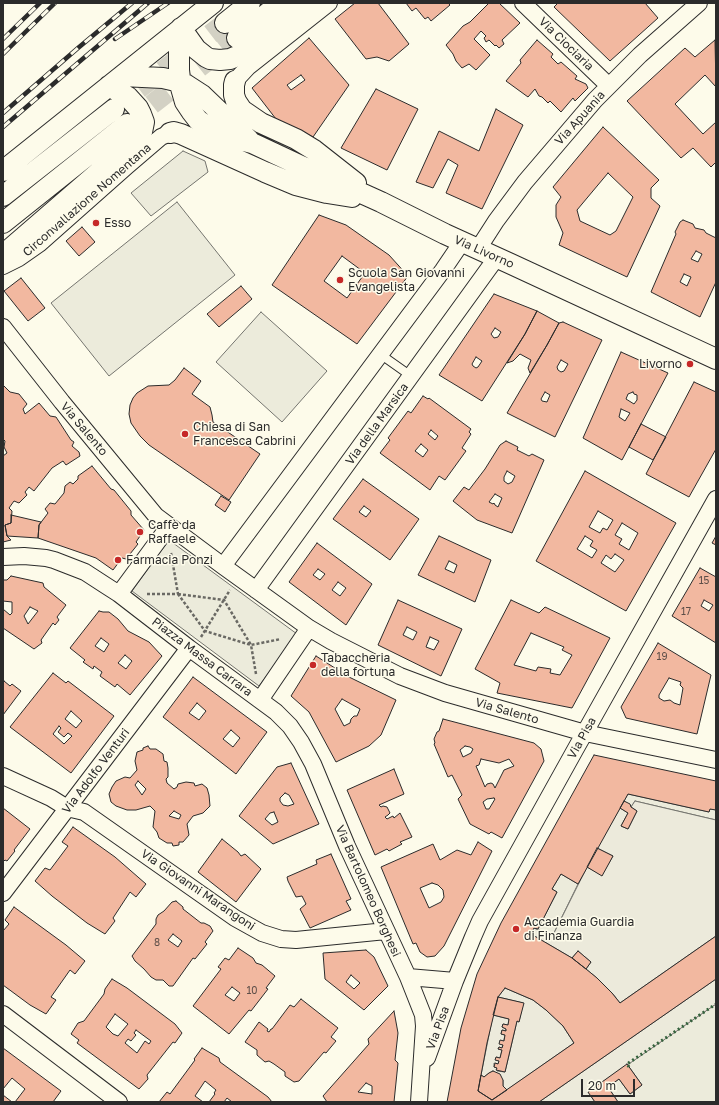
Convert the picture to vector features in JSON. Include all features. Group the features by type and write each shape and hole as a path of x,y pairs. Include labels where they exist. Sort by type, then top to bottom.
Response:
{"street":[{"path":"3,171 213,3"},
{"path":"250,3 231,31 280,3"},
{"path":"181,28 196,49 206,57 220,60 230,59 242,54 306,3"},
{"path":"329,3 248,67 235,81 234,95 242,110 261,123 296,139 314,150 381,202"},
{"name":"Via Ciociaria","path":"523,3 609,86"},
{"name":"Via Apuania","path":"470,245 496,221 525,182 574,124 609,86 640,55 699,3"},
{"path":"180,82 179,47 181,28"},
{"name":"Via Livorno","path":"115,81 154,77 180,82 191,87 202,95 252,143 381,202 716,360"},
{"path":"3,255 126,148 142,132 144,122 138,108 115,81"},
{"path":"3,196 114,109"},
{"path":"3,223 126,124"},
{"path":"170,133 174,132 181,134 296,185 327,193 381,202"},
{"name":"Circonvallazione Nomentana","path":"3,266 19,258 39,244 160,137 170,133"},
{"path":"223,566 442,270 470,245"},
{"name":"Via della Marsica","path":"256,590 497,257"},
{"name":"Via Salento","path":"3,327 62,402 156,516 169,526"},
{"name":"Via Pisa","path":"421,1075 455,981 480,921 716,499"},
{"path":"119,594 169,526 309,628"},
{"name":"Piazza Massa Carrara","path":"3,558 20,556 46,558 90,575 193,645 260,700 309,628"},
{"name":"Via Salento","path":"309,628 382,668 454,696 585,733 716,760"},
{"name":"Via Adolfo Venturi","path":"3,894 193,645"},
{"name":"Via Bartolomeo Borghesi","path":"260,700 286,721 313,764 347,846 408,978 423,1015 424,1026 419,1102"},
{"name":"Via Giovanni Marangoni","path":"3,776 52,798 68,808 84,812 235,918 262,933 281,939 296,940 386,931"},
{"path":"408,978 455,981"},
{"path":"3,1014 119,1102"}],"lane":[{"path":"380,354 411,376"}],"path":[{"path":"171,550 178,594 205,631 251,644 284,638"},
{"path":"193,645 205,631 231,588"},
{"path":"146,594 178,594 224,600"},
{"path":"224,600 251,644 257,678"}],"shaded area":[{"path":"183,151 205,161 208,172 151,216 131,193"},
{"path":"177,202 235,275 109,376 51,303"},
{"path":"261,312 327,371 282,422 216,362"},
{"path":"169,540 297,634 259,686 132,591"},
{"path":"628,794 709,812 710,809 716,810 716,820 635,801 631,807 624,801"},
{"path":"635,801 716,820 716,936 620,1003 597,978 586,969 591,962 578,951 572,958 531,934 534,928 548,935 554,933 587,867 602,875 613,856 597,848 620,808 628,813 621,826 628,829 637,811 631,807"},
{"path":"561,874 578,884 554,933 548,935 538,929 557,892 552,889"},
{"path":"716,979 716,1004 588,1092 595,1102 539,1102"},
{"path":"505,988 533,1000 546,1010 563,1026 574,1043 507,1090 503,1086 503,1080 493,1071 484,1077 481,1075 493,1015 509,1019 508,1025 503,1024 502,1027 506,1029 506,1031 502,1030 501,1034 505,1035 502,1048 499,1047 498,1049 502,1050 500,1058 496,1057 499,1061 498,1064 494,1063 494,1067 497,1068 497,1071 505,1072 517,1021 519,1022 523,1003 498,997"},
{"path":"716,1004 716,1102 618,1102 608,1087 619,1079 630,1094 642,1085 627,1064"}],"building":[{"path":"355,3 378,3 409,44 389,61 377,57 366,59 335,19"},
{"path":"406,3 448,3 450,5 431,21 428,17 425,19 416,8 412,11"},
{"path":"489,3 499,3 520,23 502,40 504,44 499,48 489,40 486,42 484,38 486,36 481,31 474,39 490,55 476,70 469,64 462,68 446,45 463,26 470,22"},
{"path":"558,3 645,3 658,18 610,61 554,7"},
{"path":"309,38 349,85 313,137 276,119 252,88","holes":["301,75 305,80 291,90 287,85"]},
{"path":"537,40 553,54 551,57 558,64 561,62 577,76 575,79 586,84 588,88 575,101 573,98 561,112 550,101 548,103 539,96 535,89 528,97 506,81 521,63 520,60"},
{"path":"715,40 716,87 705,75 675,104 703,134 716,122 716,162 711,167 693,148 681,158 627,101 685,48 695,57"},
{"path":"376,89 418,109 387,170 341,148"},
{"path":"496,109 523,125 482,209 446,193 458,165 448,159 433,188 416,182 439,131 479,151"},
{"path":"603,127 659,180 651,188 651,198 660,206 627,277 559,245 563,233 556,217 556,205 561,197 553,187","holes":["608,173 633,197 616,231 610,235 580,221 577,210"]},
{"name":"Scuola San Giovanni Evangelista","path":"319,215 346,225 389,255 408,276 357,344 272,285","holes":["342,256 365,273 347,298 324,281"]},
{"path":"683,220 693,224 695,228 704,230 706,233 716,238 716,282 700,317 651,292 680,222","holes":["696,251 702,254 698,262 691,259","684,274 691,277 687,286 680,282"]},
{"path":"82,227 95,242 79,256 66,241"},
{"path":"21,278 45,308 28,321 4,291"},
{"path":"241,286 252,299 219,327 207,314"},
{"path":"494,294 537,311 525,334 482,401 439,375","holes":["495,328 501,332 498,337 494,338 491,334","476,357 482,361 476,368 472,364"]},
{"path":"537,311 559,323 530,373 528,368 531,360 520,354 513,361 507,363"},
{"path":"563,322 602,340 555,437 507,413 559,323","holes":["561,360 568,364 564,371 561,372 557,367","545,392 550,395 547,402 542,401 541,399"]},
{"path":"621,352 668,373 622,460 583,438","holes":["633,392 637,395 637,400 634,404 626,399 628,394","621,409 630,413 625,421 619,417"]},
{"name":"Chiesa di San Francesca Cabrini","path":"184,368 201,381 192,394 210,407 213,422 260,454 229,500 149,445 140,436 131,423 129,414 130,405 137,393 148,386 169,385"},
{"path":"694,382 716,392 716,449 689,497 646,474"},
{"path":"3,385 10,392 19,394 27,404 23,409 25,414 39,403 50,416 56,417 71,440 74,442 72,446 79,452 80,456 66,465 63,461 52,468 34,491 29,487 25,492 27,495 19,503 14,501 9,508 12,511 11,523 5,525 7,536 11,540 3,542 3,456 7,453 4,447 5,441 3,439"},
{"path":"423,396 428,399 429,398 471,429 469,432 471,434 462,448 466,451 445,480 439,476 430,490 380,453 390,440 388,438 408,411 411,413","holes":["431,430 438,436 435,440 428,434","421,444 428,450 423,457 415,451"]},
{"path":"641,424 666,437 653,460 629,447"},
{"path":"506,441 518,447 517,450 529,456 532,454 544,460 512,533 477,520 453,501 464,487 469,490 485,469 500,445","holes":["507,471 515,476 512,482 508,484 504,481","495,494 502,498 498,507 494,503 489,502"]},
{"path":"92,466 111,489 114,490 131,511 131,515 144,530 136,542 138,544 126,559 122,558 113,570 96,558 38,538 39,525 48,513 45,509 50,503 55,504 64,493 65,486 70,482 73,484 78,479 78,476"},
{"path":"585,471 676,523 626,611 536,561","holes":["598,511 613,520 607,530 603,528 600,533 589,527","622,523 638,533 629,550 619,544 622,539 615,535","585,536 593,541 590,546 597,550 592,558 577,549","615,554 624,560 615,572 601,563 606,555 611,559"]},
{"path":"363,479 419,519 390,560 333,519","holes":["364,506 371,511 366,517 359,512"]},
{"path":"221,496 231,502 225,512 215,505"},
{"path":"11,515 41,522 39,525 38,538 7,536 5,525 11,523"},
{"path":"439,536 491,560 475,602 418,575","holes":["449,561 457,565 454,573 445,569"]},
{"path":"716,536 716,545 712,543"},
{"path":"317,543 372,584 346,625 289,582","holes":["318,569 325,574 320,580 313,575","338,582 346,588 340,596 332,590"]},
{"path":"700,568 716,577 716,643 672,616","holes":["704,600 713,605 709,611 701,606"]},
{"path":"11,576 43,583 44,587 66,605 57,617 59,620 55,625 53,623 41,640 42,643 34,649 3,628 3,609 10,615 12,613 12,602 3,601 3,580 7,580","holes":["30,607 38,611 28,624 24,616"]},
{"path":"398,600 462,629 441,676 378,645","holes":["407,627 417,632 413,640 403,635","430,637 439,641 434,650 426,647"]},
{"path":"511,600 539,613 545,607 610,638 572,708 497,693 500,683 475,669","holes":["531,633 564,647 562,650 572,655 560,675 550,673 551,669 538,667 536,671 514,665"]},
{"path":"99,611 109,612 118,619 128,631 149,642 162,656 130,695 117,684 115,687 100,676 102,672 94,666 93,669 83,662 85,660 70,648","holes":["101,638 109,644 104,652 95,646","125,655 132,661 126,669 118,663"]},
{"path":"658,643 711,675 697,734 626,718 621,707","holes":["669,678 681,682 680,685 683,688 680,705 670,700 664,701 659,698 659,695"]},
{"path":"316,656 349,677 396,700 381,735 369,746 336,762 309,712 291,696","holes":["342,699 360,709 357,716 354,716 350,723 344,726 335,709"]},
{"path":"53,673 66,683 68,681 114,716 71,773 10,727","holes":["71,711 82,721 76,728 65,719","59,726 61,728 58,732 64,737 68,733 72,736 64,744 53,734"]},
{"path":"193,677 267,732 236,774 163,717","holes":["197,703 206,711 199,720 189,713","231,730 240,738 233,747 223,739"]},
{"path":"4,681 10,686 12,684 21,691 3,715 3,683"},
{"path":"443,719 534,743 541,749 544,761 502,838 491,832 489,834 470,824 458,799 462,795 452,775 448,777 434,744 434,739 439,731","holes":["465,746 473,749 471,753 463,757 460,750","481,759 499,763 509,759 514,766 504,770 495,788 491,783 487,784 485,787 476,766 479,765","487,799 495,799 489,809 486,809 483,802"]},
{"path":"148,746 150,749 156,749 163,754 164,761 167,762 168,768 168,777 166,779 167,783 174,789 178,784 186,782 194,783 195,786 202,784 207,788 210,806 203,813 193,816 187,824 189,835 183,842 179,842 179,845 173,846 172,843 167,843 159,838 153,827 155,811 150,806 136,810 127,810 116,806 111,802 109,794 112,787 116,781 125,777 130,778 137,770 135,761 137,752 143,750 143,748","holes":["138,781 146,789 142,795 135,785","174,811 181,815 179,819 169,816"]},
{"name":"Accademia Guardia di Finanza","path":"594,755 716,781 716,810 710,809 709,812 628,794 578,884 561,874 552,889 557,892 538,929 534,928 531,934 572,958 597,978 620,1003 716,936 716,979 539,1102 447,1102 461,1028 477,974 501,923","holes":["505,988 533,1000 563,1026 574,1043 492,1100 478,1091 498,997"]},
{"path":"291,763 319,824 273,844 239,816 277,767","holes":["285,793 289,795 294,804 288,806 283,805 280,798","274,812 278,822 272,825 265,819 270,813"]},
{"path":"394,769 404,794 379,805 381,807 387,807 390,813 385,817 387,819 393,816 394,818 400,813 412,837 400,842 402,844 389,851 387,849 375,855 347,790"},
{"path":"624,801 630,804 631,807 637,811 628,829 621,826 628,813 620,808"},
{"path":"3,808 30,829 7,861 5,860 3,862"},
{"path":"73,827 115,857 146,884 136,897 130,892 113,918 115,921 105,934 87,923 35,881 45,868 50,870 68,846 62,842"},
{"path":"222,839 241,856 245,854 261,869 236,902 198,872"},
{"path":"478,842 492,851 444,946 435,956 427,957 420,952 416,943 413,944 381,867 433,844 440,860 457,850 471,855","holes":["432,883 438,885 443,890 444,897 441,902 429,908 420,888"]},
{"path":"597,848 613,856 602,876 587,867"},
{"path":"331,854 351,899 346,901 351,910 310,928 300,909 306,904 302,896 296,897 287,877 317,864 316,860"},
{"path":"176,901 183,907 183,909 201,923 210,926 213,931 205,942 207,944 195,959 193,958 173,986 169,986 163,980 156,980 151,977 132,956 156,924 158,915 172,902","holes":["173,934 182,941 178,947 168,940"]},
{"path":"14,907 66,945 85,961 75,974 70,970 51,997 56,1000 46,1014 30,1005 3,985 3,931 9,924 5,920"},
{"path":"238,948 275,976 266,988 268,989 251,1011 249,1010 229,1034 193,1006 221,969 218,967 225,958 229,960","holes":["232,987 240,993 234,1001 225,995"]},
{"path":"366,950 374,957 388,986 364,1010 325,979 323,953","holes":["351,975 360,983 354,989 346,982"]},
{"path":"578,951 591,962 586,969 572,958"},
{"path":"112,979 127,988 175,1024 182,1033 147,1075 148,1079 139,1089 77,1043 79,1040 71,1034 78,1023 84,1021 104,994 105,989","holes":["115,1014 128,1024 118,1036 113,1034 106,1027","136,1030 151,1041 149,1044 145,1041 137,1053 125,1043 128,1039 131,1041 136,1035 134,1033"]},
{"path":"498,997 524,1003 519,1022 517,1021 505,1072 496,1070 497,1068 494,1067 495,1063 498,1064 499,1061 495,1060 496,1057 500,1058 502,1050 498,1049 499,1047 502,1048 503,1045 499,1044 500,1040 504,1041 505,1035 501,1034 502,1030 506,1031 506,1029 502,1027 503,1024 508,1025 509,1019 493,1015"},
{"path":"301,999 338,1028 331,1037 336,1041 326,1053 324,1052 299,1081 294,1082 285,1076 285,1072 274,1064 269,1061 265,1062 257,1055 257,1050 245,1042 259,1022 268,1029 267,1031 269,1032 290,1005 294,1007"},
{"path":"394,1011 398,1033 395,1060 398,1063 394,1102 327,1102 323,1096 369,1044 368,1039","holes":["366,1083 372,1086 372,1094 358,1092"]},
{"path":"3,1048 61,1091 53,1102 15,1102 25,1089 12,1078 3,1089"},
{"path":"202,1048 219,1058 220,1062 268,1097 272,1102 232,1102 227,1098 224,1102 209,1102 216,1090 205,1081 195,1096 203,1102 159,1102 167,1092 170,1094"},
{"path":"627,1064 642,1085 630,1094 619,1079 608,1087 618,1102 595,1102 588,1092"},
{"path":"493,1071 500,1074 503,1080 503,1086 507,1090 492,1100 478,1091 481,1075 484,1077"},
{"path":"3,1095 12,1102 3,1102"}],"tunnel":[{"path":"115,107 225,23"},
{"path":"128,123 237,38"}],"railway":[{"path":"3,39 40,3"},
{"path":"3,54 55,3"},
{"path":"3,113 132,3"},
{"path":"3,127 148,3"},
{"path":"115,39 168,3"}],"hedge":[{"path":"629,1067 627,1064 716,1004"}],"place":[{"name":"Esso","path":"96,223"},
{"name":"Scuola San Giovanni Evangelista","path":"340,280"},
{"name":"Livorno","path":"690,364"},
{"name":"Chiesa di San Francesca Cabrini","path":"185,434"},
{"name":"Caffè da Raffaele","path":"140,532"},
{"name":"Farmacia Ponzi","path":"118,560"},
{"name":"Tabaccheria della fortuna","path":"313,665"},
{"name":"Accademia Guardia di Finanza","path":"516,929"}]}
